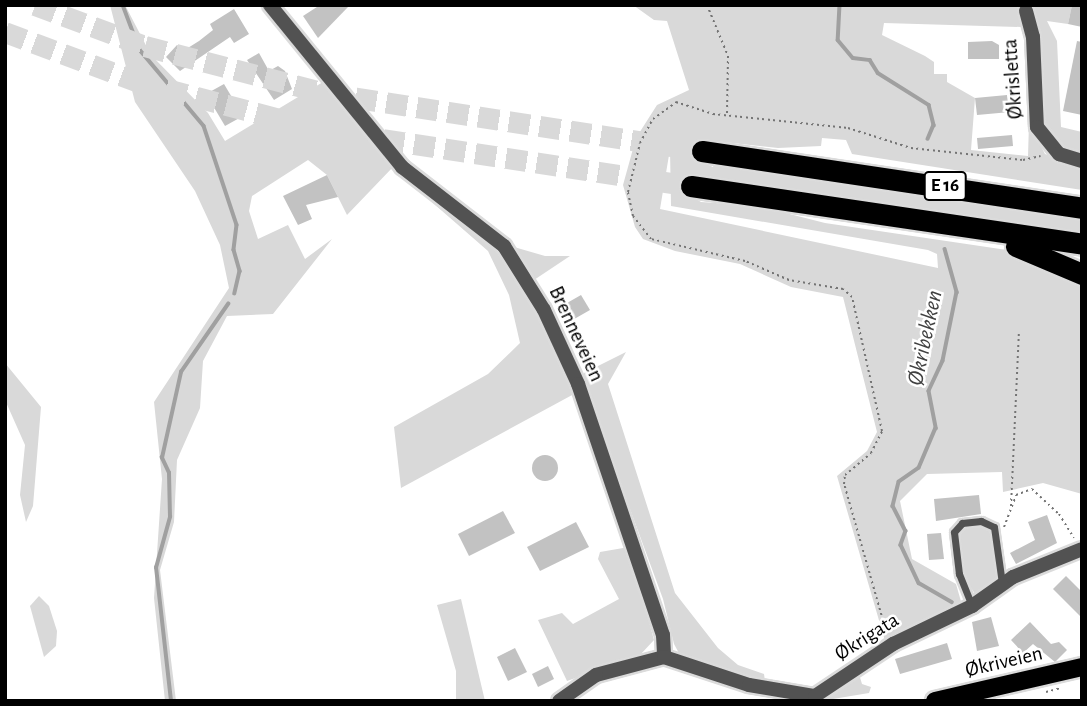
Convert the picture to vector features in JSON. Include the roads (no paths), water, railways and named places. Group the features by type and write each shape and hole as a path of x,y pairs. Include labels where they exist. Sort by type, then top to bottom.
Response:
{"highway":[{"name":"E 16","path":"702,151 1082,208"},
{"name":"E 16","path":"691,186 937,225 1082,244"},
{"name":"E 16","path":"937,225 965,237 1043,253 1082,274"}],"main road":[{"name":"Økriveien","path":"935,701 1082,667"}],"street":[{"name":"Brenneveien","path":"270,5 401,166 487,229 523,273 578,384 663,635 664,657"},
{"name":"Økrisletta","path":"1025,8 1033,37 1037,127 1052,149 1082,161"},
{"name":"Økrigata","path":"664,657 749,685 815,695 892,644 972,606 1002,584 1081,549"},
{"path":"559,701 596,675 664,657"}],"lane":[{"path":"972,606 959,574 954,532 962,523 981,521 994,527 1000,542 1002,584"}],"waterway":[{"path":"123,5 140,50 204,126 237,225 234,250 240,271 235,293"},
{"name":"Økribekken","path":"840,5 838,40 853,58 870,60 878,73 929,105 934,125 928,139"},
{"name":"Økribekken","path":"945,249 957,292 943,361 929,391 936,428 919,468 899,482 893,506 906,531 901,545 919,583 952,602"},
{"path":"171,701 156,568 170,517 169,473 162,458 181,372 228,304"}],"tunnel":[{"path":"35,5 145,46 325,93 702,151"},
{"path":"5,32 136,81 322,130 691,186"}]}
